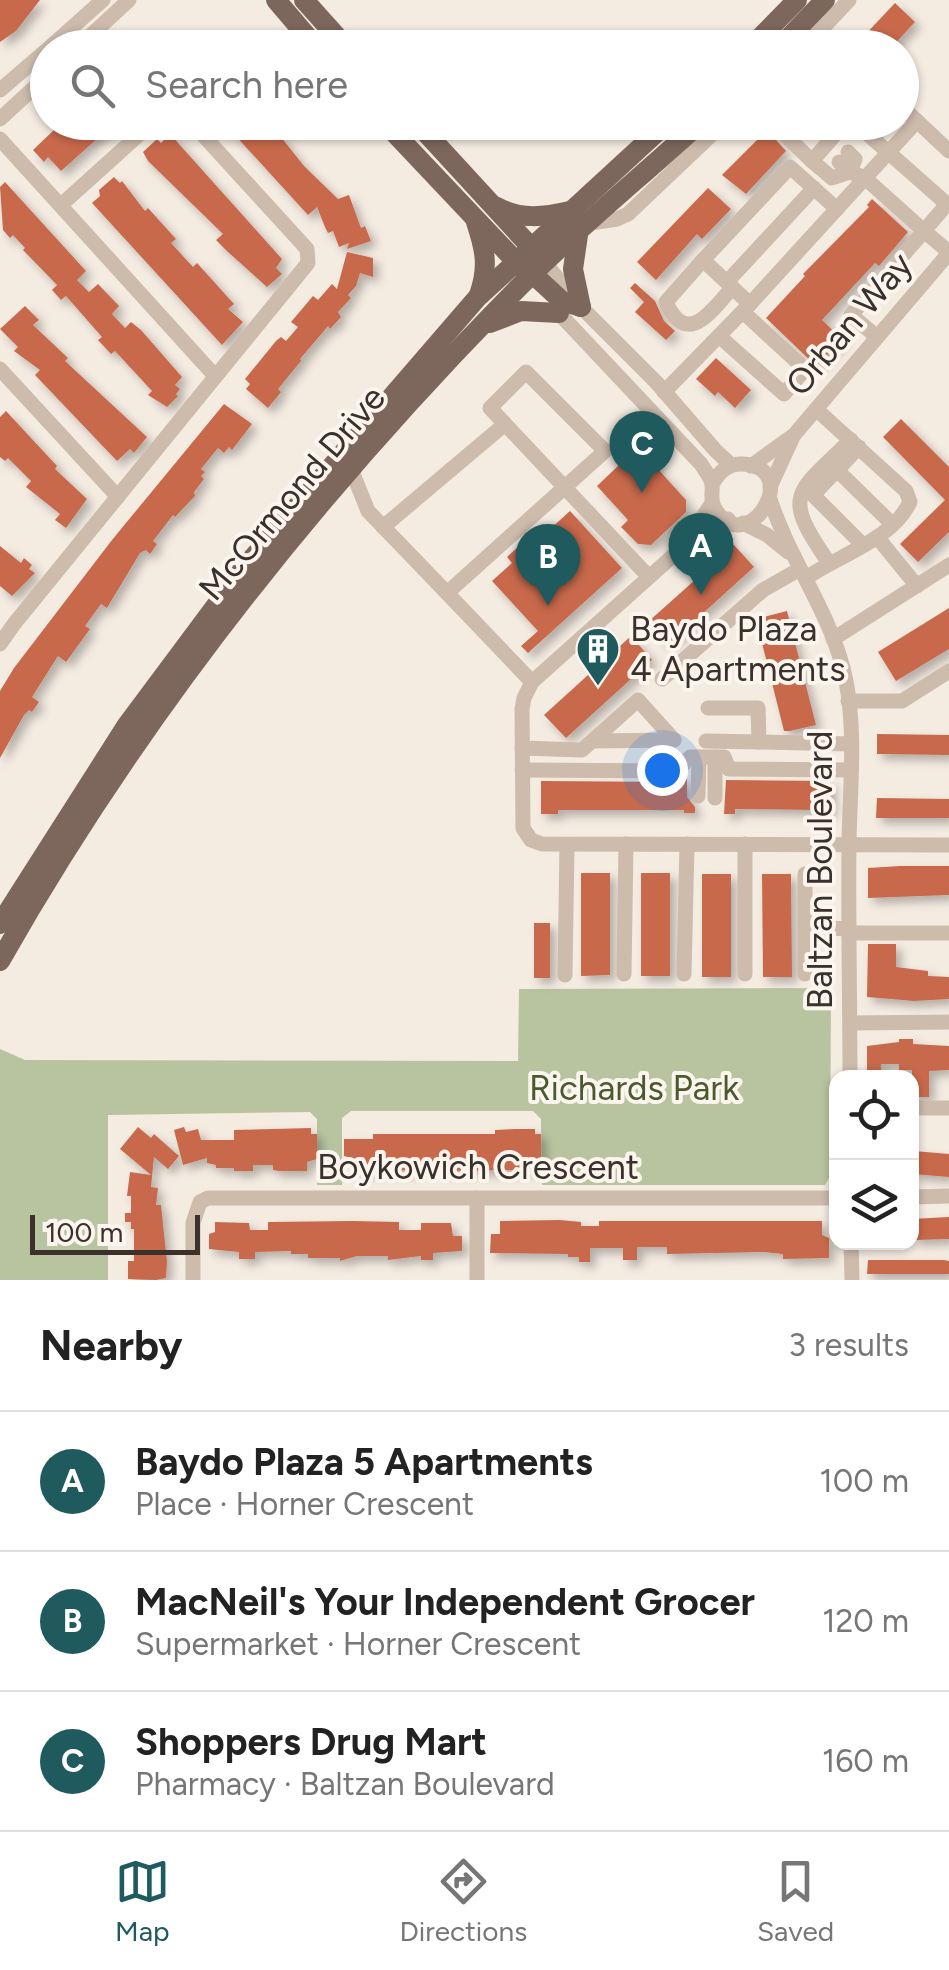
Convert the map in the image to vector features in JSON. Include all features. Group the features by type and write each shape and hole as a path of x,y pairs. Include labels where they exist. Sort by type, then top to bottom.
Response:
{"main road":[{"path":"276,0 301,30"},
{"path":"304,0 331,30"},
{"path":"768,30 797,0"},
{"path":"796,30 825,0"},
{"path":"404,140 482,210 521,216 550,216 572,210"},
{"path":"430,140 482,210 562,300 580,307"},
{"name":"McOrmond Drive","path":"0,962 141,738 286,546 398,414 483,326 572,210 648,140"},
{"name":"McOrmond Drive","path":"0,924 66,816 168,668 244,568 478,298 584,229 681,140"},
{"path":"478,298 486,276 482,210"},
{"path":"580,307 572,269 584,229"},
{"path":"483,326 521,311 559,313"}],"street":[{"path":"69,30 103,0"},
{"path":"96,30 129,0"},
{"path":"776,22 778,0"},
{"path":"824,30 849,0"},
{"path":"0,90 30,64"},
{"path":"0,119 30,92"},
{"path":"919,124 949,151"},
{"path":"0,140 216,376"},
{"path":"61,205 132,140"},
{"path":"0,644 7,619 118,498 308,263 310,256 207,140"},
{"path":"584,229 628,214 706,140"},
{"path":"790,140 832,178 840,156"},
{"path":"664,392 837,209 843,140"},
{"path":"875,140 947,204 851,315 877,337"},
{"path":"812,161 889,152 900,140"},
{"path":"840,156 949,252"},
{"path":"814,188 701,322 685,324 667,308 671,294 790,167 814,188 837,209"},
{"name":"Orban Way","path":"752,466 794,435 949,252"},
{"path":"703,260 831,392"},
{"path":"531,264 559,313 701,464 712,485"},
{"path":"580,307 664,392 714,450 732,465 752,466 765,476 770,493 760,516 735,521 685,545 532,682 524,698 522,748 523,828 531,840 566,845 949,845"},
{"path":"719,336 784,394 805,368"},
{"path":"0,369 118,498"},
{"path":"447,593 566,488 605,451 526,372 490,408 506,424 566,488 649,577"},
{"path":"662,679 763,590 799,567 829,563 870,541 905,512 910,502 906,490 816,409"},
{"path":"383,527 506,424"},
{"name":"Orban Way","path":"770,493 794,435"},
{"path":"855,444 837,470 812,494 917,586"},
{"path":"829,563 805,528 798,503 800,493 812,477 855,444"},
{"path":"732,465 716,476 712,485 716,511 767,535 799,567"},
{"path":"352,470 368,511 532,682"},
{"path":"837,470 892,524"},
{"name":"Baltzan Boulevard","path":"770,493 833,639 848,701 850,1070"},
{"path":"685,545 712,502"},
{"path":"833,639 949,565"},
{"path":"848,701 902,700 949,671"},
{"path":"522,748 582,750 592,740 638,700 674,740 592,740"},
{"path":"708,708 758,708 759,742"},
{"path":"522,770 678,771 690,756 759,742 851,744"},
{"path":"706,752 724,757 730,769 851,770"},
{"path":"706,752 706,797"},
{"path":"624,974 626,844"},
{"path":"684,974 687,844"},
{"path":"744,844 745,974"},
{"path":"566,845 566,975"},
{"path":"805,874 805,974"},
{"path":"805,927 949,933"},
{"path":"850,1023 949,1022"},
{"path":"919,1108 949,1108"},
{"path":"919,1197 949,1196"},
{"name":"Boykowich Crescent","path":"193,1280 193,1223 200,1202 208,1198 829,1198"},
{"path":"476,1198 476,1280"},
{"path":"851,1250 852,1280"}],"green space":[{"name":"Richards Park","path":"831,988 829,1178 825,1185 542,1185 541,1119 533,1111 351,1111 342,1118 342,1185 317,1185 317,1119 310,1112 108,1115 108,1280 0,1280 0,1049 25,1060 518,1061 519,989"}],"building":[{"path":"0,0 40,0 16,31 0,42"},
{"path":"895,3 915,22 908,30 870,30"},
{"path":"43,140 96,140 61,171 48,157 44,162 33,150"},
{"path":"156,140 161,143 175,140 282,259 276,268 282,274 267,287 216,240 223,234 148,161 143,152"},
{"path":"239,140 283,140 338,199 349,195 361,228 365,226 371,241 347,249 349,243 339,247 317,207 308,215"},
{"path":"757,140 776,140 786,151 746,194 722,175"},
{"path":"114,177 176,239 171,243 193,267 197,263 234,304 228,309 243,322 222,345 92,203 100,196 99,190"},
{"path":"5,182 86,271 77,280 89,292 98,284 119,306 112,314 125,328 131,322 141,330 182,377 175,385 180,389 178,396 167,407 148,395 152,391 115,351 111,354 98,340 102,337 66,296 61,300 52,290 57,285 13,235 10,238 3,230 0,187"},
{"path":"708,188 731,209 702,239 697,234 656,280 637,262"},
{"path":"872,199 908,232 879,266 875,263 822,320 842,339 816,366 766,318 869,207"},
{"path":"347,252 373,258 373,277 360,273 348,295 351,298 338,312 341,317 330,329 328,326 300,359 268,408 246,389 250,384 245,379 276,341 281,337 286,341 298,327 291,322 313,296 318,300 332,284 337,289"},
{"path":"635,283 655,301 664,321 675,331 666,340 635,312 644,302 630,288"},
{"path":"25,306 39,320 33,325 68,358 65,361 147,437 134,453 130,449 117,461 35,375 40,370 14,351 18,347 0,329"},
{"path":"716,358 751,390 735,408 696,379"},
{"path":"224,404 252,424 232,450 229,447 224,453 218,448 201,469 204,479 195,496 173,515 153,541 157,544 150,554 146,550 140,553 107,608 101,604 85,626 90,629 66,662 58,656 32,697 39,702 24,715 0,758 0,691 14,668"},
{"path":"6,411 57,466 55,469 87,499 66,528 55,520 60,514 26,487 31,481 8,458 5,461 0,457 0,417"},
{"path":"901,419 949,467 949,532 918,562 900,544 945,500 883,437"},
{"path":"638,447 686,500 686,512 651,545 638,544 621,527 628,520 597,486"},
{"path":"570,511 622,568 528,653 521,646 538,631 492,581 512,563 507,557 543,524 549,530"},
{"path":"734,545 754,567 668,645 648,622"},
{"path":"0,546 21,563 24,558 35,573 12,596 0,586"},
{"path":"949,608 949,649 896,681 878,652"},
{"path":"787,611 816,725 784,731 756,619"},
{"name":"Baydo Plaza 4 Apartments","path":"631,636 652,660 566,738 544,715"},
{"path":"877,734 949,735 949,755 877,754"},
{"path":"687,776 687,797 695,813 558,810 558,814 541,814 541,781 677,782"},
{"path":"726,780 831,781 830,813 735,809 735,814 724,814"},
{"path":"877,798 949,799 949,818 876,818"},
{"path":"949,866 949,895 868,898 868,868"},
{"path":"581,873 610,873 610,975 581,976"},
{"path":"641,873 670,873 670,976 641,976"},
{"path":"702,874 731,874 731,977 702,977"},
{"path":"762,874 791,874 792,977 763,977"},
{"path":"534,923 550,923 550,978 534,978"},
{"path":"868,944 896,944 896,967 949,977 949,999 867,997"},
{"path":"913,1039 913,1044 949,1046 949,1070 929,1071 929,1097 919,1097 919,1070 899,1070 899,1064 881,1064 881,1070 867,1070 867,1046"},
{"path":"138,1127 151,1138 154,1134 179,1156 168,1169 154,1157 151,1187 158,1188 156,1205 161,1205 167,1262 166,1278 156,1280 128,1279 128,1261 134,1261 134,1229 131,1222 125,1222 125,1213 131,1213 131,1196 127,1196 130,1172 151,1175 120,1149"},
{"path":"184,1127 186,1132 198,1129 201,1140 234,1140 234,1130 311,1128 311,1134 317,1134 317,1159 307,1162 307,1171 279,1171 273,1170 273,1165 253,1165 253,1171 234,1171 216,1168 207,1163 207,1158 183,1165 174,1130"},
{"path":"535,1129 535,1134 541,1134 541,1162 531,1164 531,1170 441,1171 441,1166 418,1166 418,1170 358,1171 351,1170 352,1158 344,1156 344,1139 373,1139 373,1134 495,1134 495,1130"},
{"path":"919,1151 949,1154 949,1177 919,1175"},
{"path":"949,1217 949,1239 919,1240 919,1219"},
{"path":"560,1220 599,1226 599,1221 822,1221 822,1235 829,1238 829,1258 783,1259 783,1254 764,1252 667,1254 667,1247 637,1247 637,1260 623,1260 623,1248 590,1248 590,1262 579,1262 579,1257 568,1254 490,1253 491,1234 500,1234 500,1221"},
{"path":"215,1222 249,1223 250,1230 268,1230 268,1222 399,1222 399,1230 421,1230 421,1223 451,1223 453,1236 462,1236 462,1251 433,1253 433,1260 421,1260 421,1256 388,1260 388,1256 357,1256 340,1261 308,1258 308,1254 291,1251 255,1252 255,1259 239,1259 239,1252 209,1249 209,1234 215,1232"},
{"path":"868,1260 944,1260 949,1261 949,1274 867,1274"}],"place":[{"name":"Shoppers Drug Mart","path":"642,493"},
{"name":"Baydo Plaza 5 Apartments","path":"701,595"},
{"name":"MacNeil's Your Independent Grocer","path":"548,606"},
{"name":"Baydo Plaza 4 Apartments","path":"598,687"}]}
